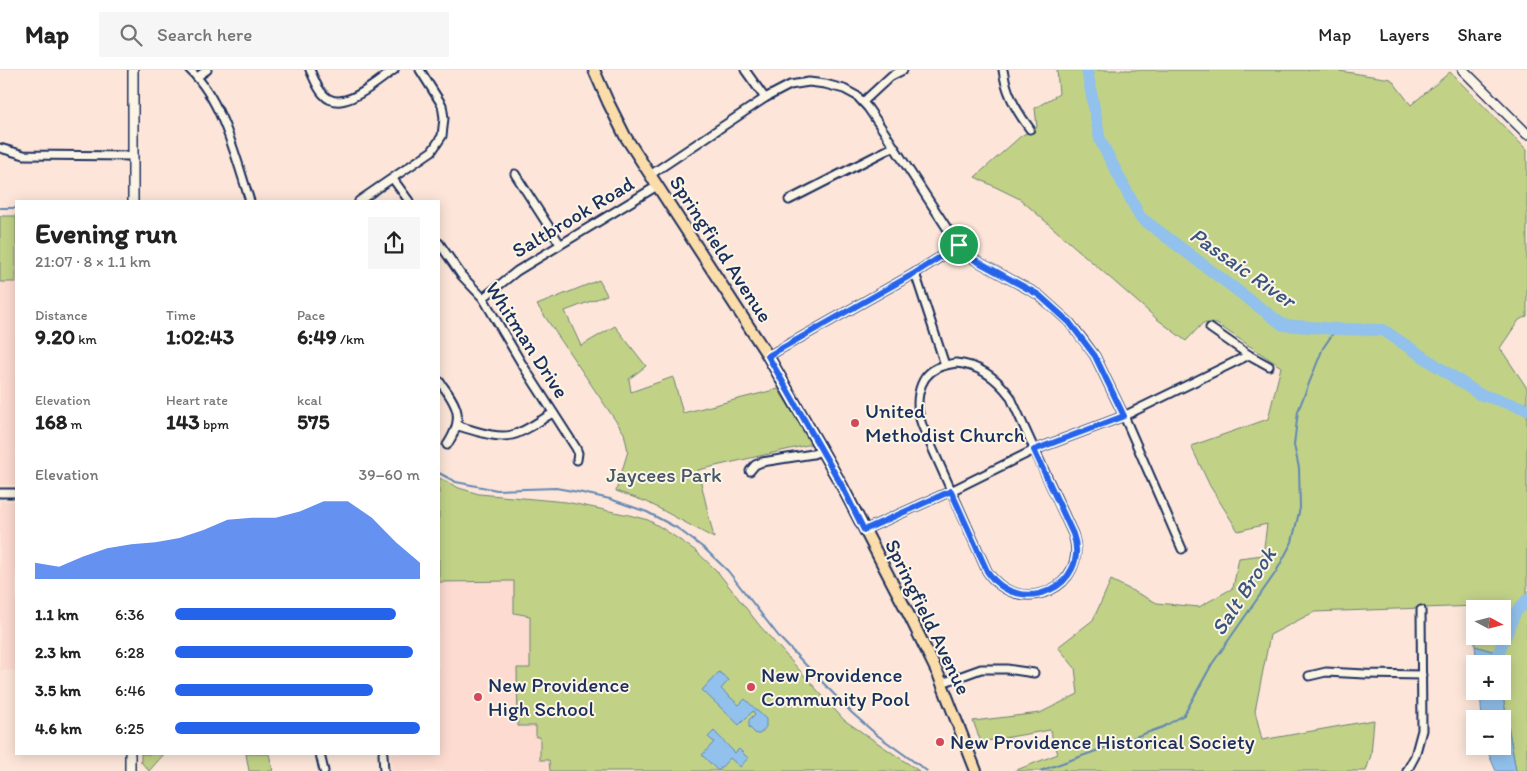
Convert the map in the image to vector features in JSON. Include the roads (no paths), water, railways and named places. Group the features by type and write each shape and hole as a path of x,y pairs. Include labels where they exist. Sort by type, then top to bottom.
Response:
{"main road":[{"name":"Springfield Avenue","path":"594,70 616,120 768,356 822,452 911,619 942,683 976,771"}],"street":[{"path":"133,70 133,200"},
{"path":"190,70 206,88 216,106 250,200"},
{"path":"197,77 207,70"},
{"path":"310,70 323,95 328,99 341,102 352,98 394,70"},
{"path":"361,200 432,151 439,142 444,130 442,105 420,70"},
{"path":"745,70 765,98"},
{"path":"863,102 891,76 903,70"},
{"path":"1003,70 1010,96 1018,114 1030,129"},
{"path":"1463,70 1527,134"},
{"path":"650,175 765,98 790,85 809,82 831,85 844,89 863,102 959,245 975,260 1039,295 1069,322 1095,356 1124,416 1182,548"},
{"path":"789,200 894,147"},
{"path":"0,148 24,155 133,156"},
{"path":"514,174 560,244"},
{"path":"393,179 408,200"},
{"name":"Saltbrook Road","path":"484,298 517,270 657,186"},
{"name":"Whitman Drive","path":"440,244 462,276 484,298 576,448 578,453 577,460"},
{"path":"768,356 915,273 959,245"},
{"path":"915,273 945,365"},
{"path":"1210,328 1249,355 1269,366"},
{"path":"864,530 951,491 1034,450 1124,416 1249,355"},
{"path":"956,363 970,364 986,372 1010,396 1034,450 1075,540 1072,569 1064,580 1055,587 1036,595 1017,594 1008,590 992,579 987,571 922,425 917,408 918,395 926,378 935,368 956,363"},
{"path":"440,382 454,402 458,426 447,445"},
{"path":"458,426 495,435 513,435 524,431 553,413"},
{"path":"750,471 755,465 762,462 822,452"},
{"path":"0,494 15,493"},
{"path":"1407,771 1415,756 1422,730 1421,610"},
{"path":"942,683 981,669 1034,672"},
{"path":"1309,676 1326,672 1422,675"},
{"path":"130,755 130,771"},
{"path":"320,755 324,771"},
{"path":"384,755 384,771"}],"water":[{"path":"1475,646 1495,652 1496,655 1476,655"},
{"path":"719,672 729,680 721,689 739,705 745,699 766,719 766,727 760,734 756,734 749,727 749,720 755,714 753,711 739,725 702,690"},
{"path":"1481,700 1504,700 1505,710 1481,710"},
{"path":"714,731 735,753 739,749 748,758 740,767 730,758 718,771 702,755 714,742 708,737"},
{"path":"1511,742 1516,771 1496,771 1489,755 1511,755"}],"waterway":[{"name":"Passaic River","path":"1087,70 1100,140 1140,217 1283,325 1383,330 1479,394 1527,409"},
{"path":"0,208 15,208"},
{"name":"Salt Brook","path":"1040,771 1163,727 1184,715 1212,664 1276,572 1292,542 1300,508 1299,468 1294,445 1298,411 1323,348 1336,329"},
{"path":"440,474 456,482 497,490 556,488 610,499 647,512 677,528 705,549 728,571 780,638 852,713 877,735 927,771"},
{"name":"Passaic River","path":"1498,655 1515,613 1527,600"}],"place":[{"name":"United Methodist Church","path":"855,423"},
{"name":"New Providence Community Pool","path":"751,687"},
{"name":"New Providence High School","path":"478,697"},
{"name":"New Providence Historical Society","path":"940,742"}],"park label":[{"name":"Jaycees Park","path":"664,475"}]}
